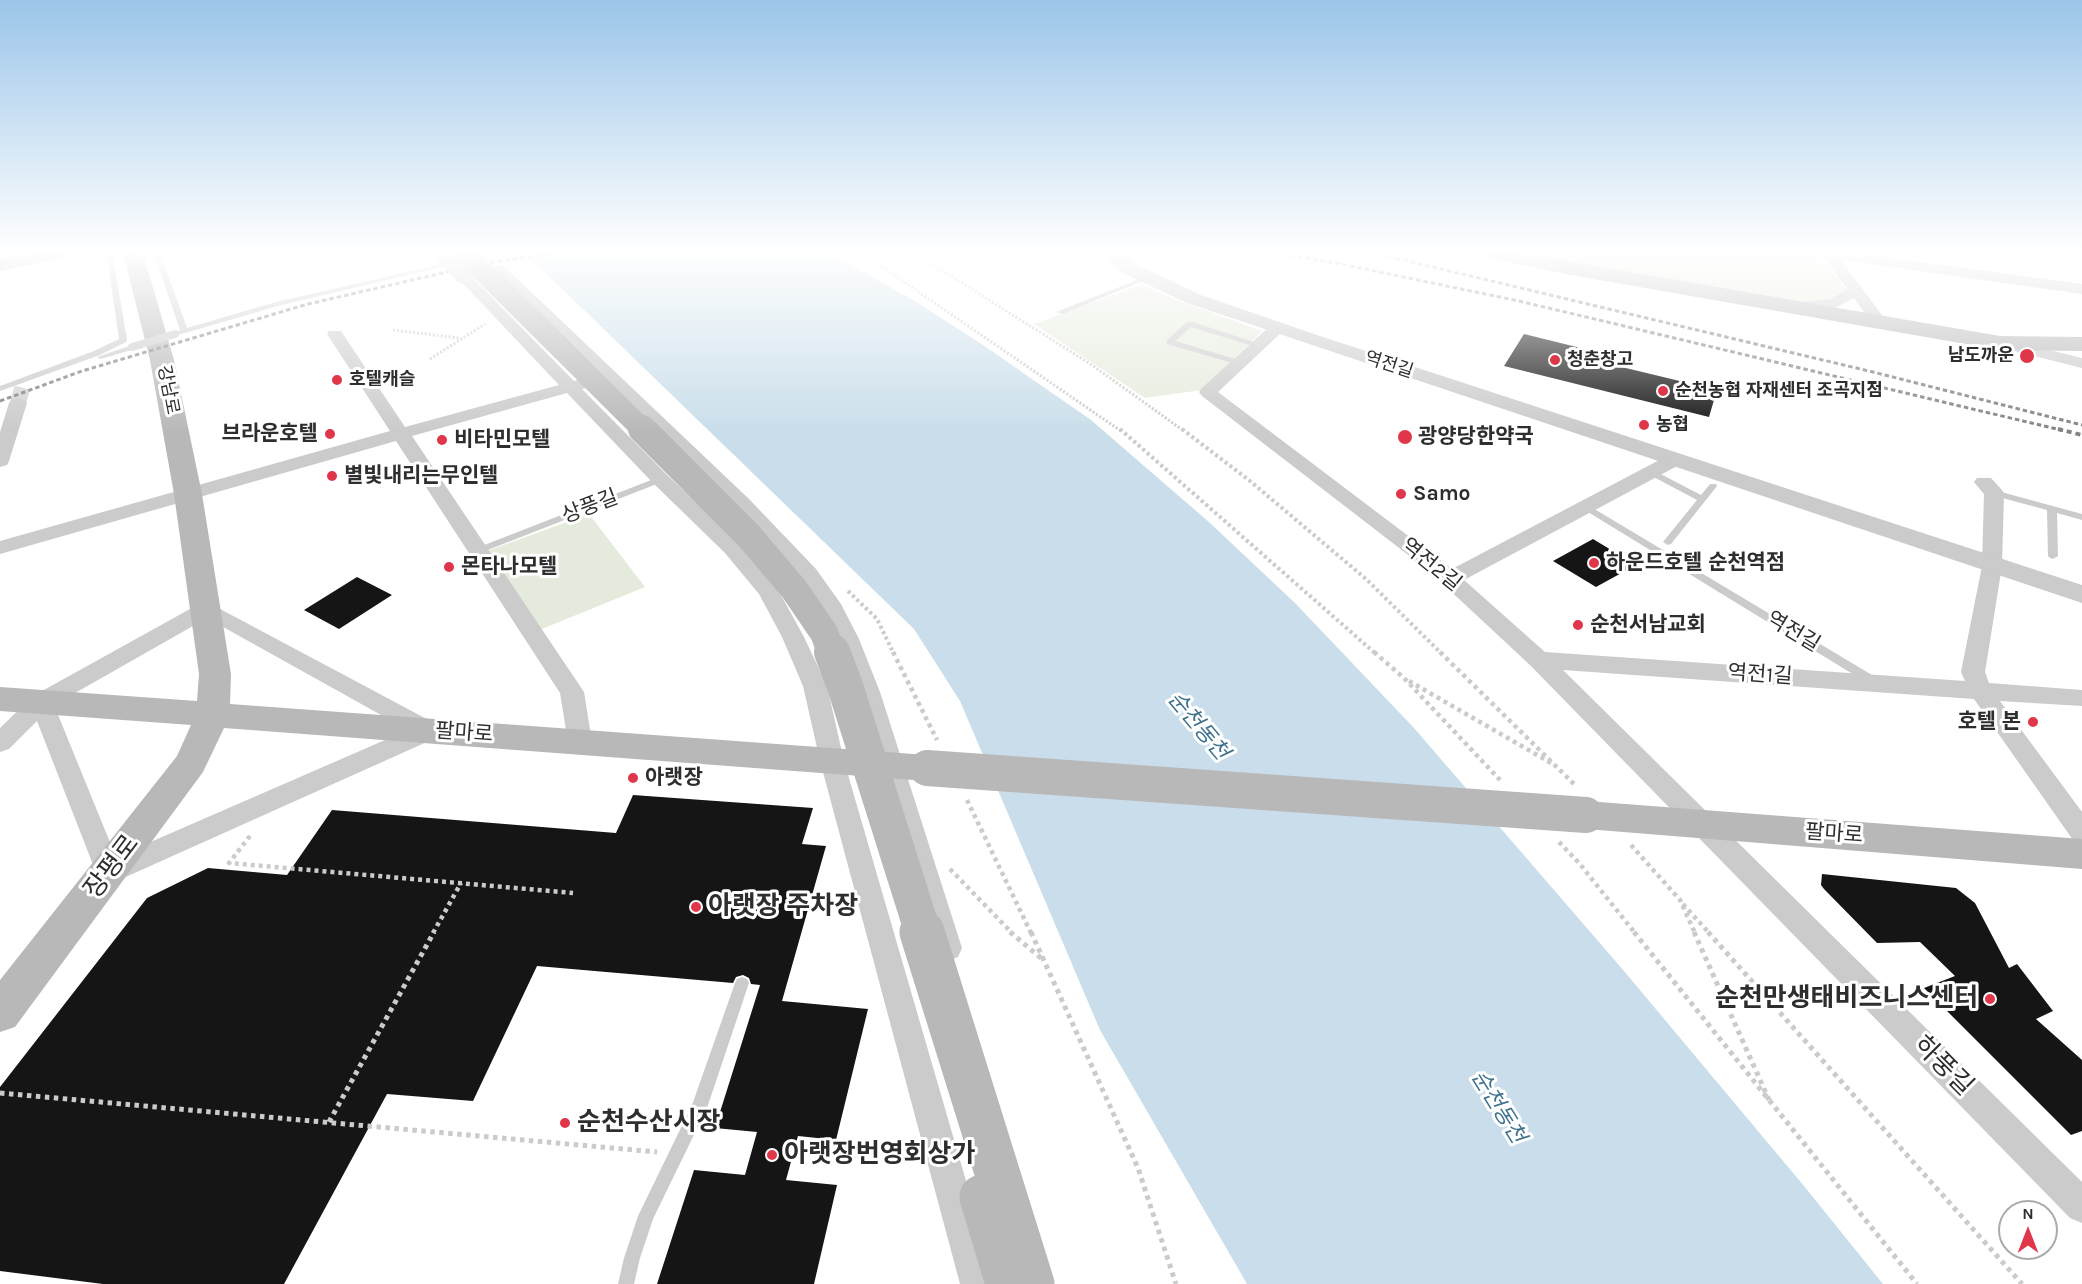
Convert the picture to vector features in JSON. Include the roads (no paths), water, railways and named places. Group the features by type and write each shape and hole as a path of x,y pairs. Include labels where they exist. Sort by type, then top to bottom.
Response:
{"main road":[{"name":"강남로","path":"149,313 162,360 207,609 214,674 213,715"},
{"path":"510,313 740,539 784,592 814,643 852,752 1008,1284"},
{"path":"512,313 748,536 794,589 824,633 845,687 886,815 1032,1284"},
{"path":"1827,313 2000,343 2082,344"},
{"name":"팔마로","path":"0,699 2082,854"},
{"name":"장평로","path":"0,1013 190,763 213,715"}],"street":[{"path":"500,313 660,479 732,549 768,591 793,637 815,686 832,761 978,1284"},
{"path":"544,313 742,502 809,574 830,604 848,639 891,765 1054,1284"},
{"name":"역전길","path":"1234,313 2082,594"},
{"path":"1872,313 1879,322"},
{"name":"역전2길","path":"1277,328 1208,392 1450,579 1539,660 1703,824"},
{"path":"335,334 399,434 572,692 580,742"},
{"path":"2000,343 2082,363"},
{"path":"0,548 610,376"},
{"path":"0,461 22,390"},
{"path":"1450,579 1674,460"},
{"path":"1989,487 1992,566 1973,672 1980,690 2082,832"},
{"path":"0,743 41,702 207,609 429,731"},
{"name":"역전1길","path":"1539,660 2082,698"},
{"path":"41,702 109,872 429,731"},
{"name":"하풍길","path":"1703,824 2077,1194"}],"lane":[{"path":"0,389 22,390 123,340 119,313"},
{"path":"177,313 183,331"},
{"path":"97,353 99,357 245,313"},
{"path":"1239,363 1170,342 1190,324 1259,345"},
{"name":"상풍길","path":"477,551 660,479 705,468"},
{"path":"1651,472 1703,499"},
{"path":"1668,542 1713,486"},
{"path":"1989,487 2082,517"},
{"name":"역전길","path":"1586,507 1876,682"},
{"path":"2052,508 2053,556"},
{"path":"626,1284 646,1216 679,1154 699,1108 742,983"}],"water":[{"name":"순천동천","path":"587,313 933,313 1091,420 1210,523 1295,603 1414,728 1624,971 1883,1284 1247,1284 1100,1030 960,701 914,629"}],"tunnel":[{"path":"18,403 23,385"}],"railway":[{"path":"0,401 82,371 278,313"},
{"path":"1569,313 2065,431"},
{"path":"1625,313 2082,425"},
{"path":"2058,429 2082,435"}],"place":[{"name":"남도까운","path":"2027,356"},
{"name":"청춘창고","path":"1555,360"},
{"name":"호텔캐슬","path":"337,380"},
{"name":"순천농협 자재센터 조곡지점","path":"1663,391"},
{"name":"농협","path":"1644,425"},
{"name":"브라운호텔","path":"330,434"},
{"name":"광양당한약국","path":"1405,437"},
{"name":"비타민모텔","path":"442,440"},
{"name":"별빛내리는무인텔","path":"332,476"},
{"name":"Samo","path":"1401,494"},
{"name":"하운드호텔 순천역점","path":"1594,563"},
{"name":"몬타나모텔","path":"449,567"},
{"name":"순천서남교회","path":"1578,625"},
{"name":"호텔 본","path":"2033,722"},
{"name":"아랫장","path":"633,778"},
{"name":"아랫장 주차장","path":"696,907"},
{"name":"순천만생태비즈니스센터","path":"1990,999"},
{"name":"순천수산시장","path":"565,1123"},
{"name":"아랫장번영회상가","path":"772,1155"}]}
